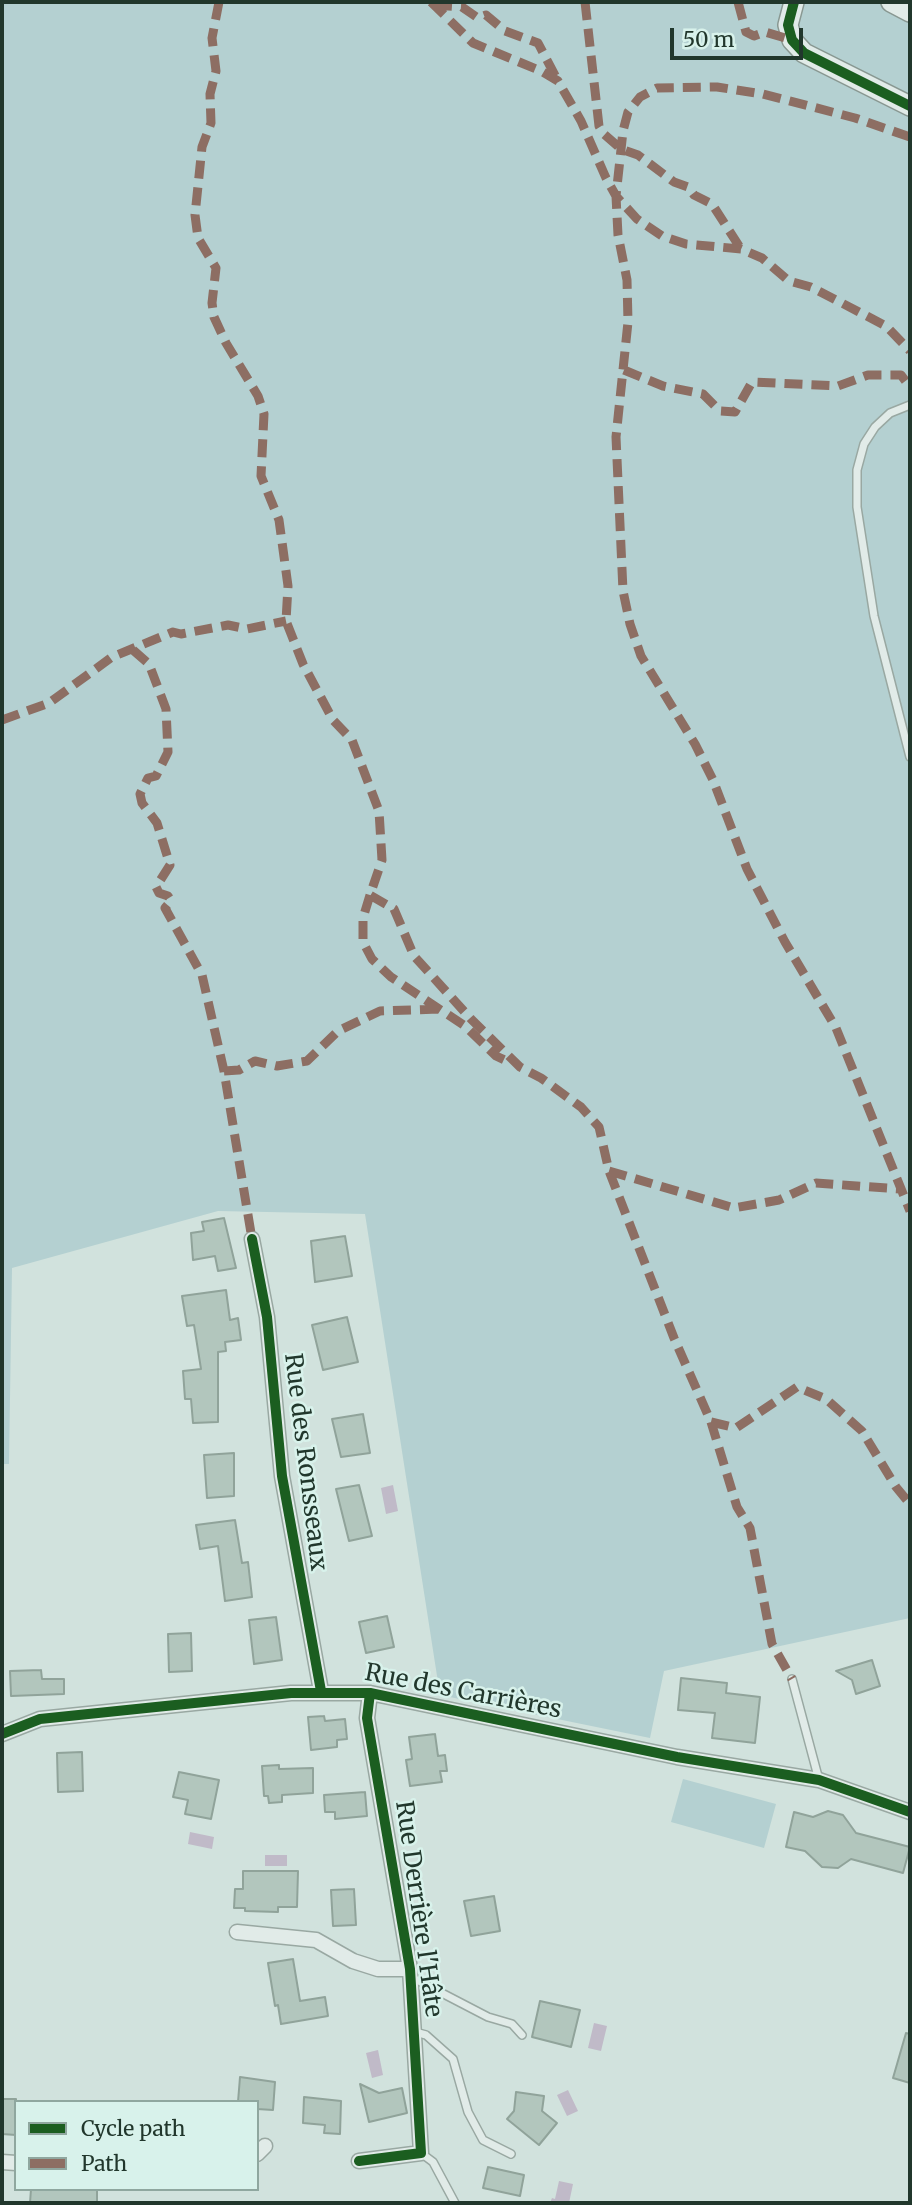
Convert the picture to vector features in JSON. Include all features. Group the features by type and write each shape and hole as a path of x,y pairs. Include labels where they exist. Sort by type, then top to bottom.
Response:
{"street":[{"path":"794,2 788,25 792,40 804,53 910,106"},
{"path":"891,2 910,12"},
{"name":"Rue des Ronsseaux","path":"252,1239 267,1317 283,1489 321,1691"},
{"name":"Rue des Carrières","path":"2,1734 40,1719 321,1691 370,1693 677,1757 819,1780 910,1812"},
{"name":"Rue Derrière l'Hâte","path":"370,1693 367,1718 411,1973 421,2153"},
{"name":"Rue Derrière l'Hâte","path":"237,1932 316,1940 353,1961 378,1969 411,1973"},
{"path":"359,2161 421,2153"}],"lane":[{"path":"910,405 890,413 875,427 864,444 857,470 857,508 874,616 910,757"},
{"path":"792,1679 819,1780"},
{"path":"411,1973 488,2017 512,2024 522,2035"},
{"path":"415,2032 426,2035 453,2059 468,2112 483,2140 511,2154"},
{"path":"421,2153 433,2162 456,2203"}],"shaded area":[{"path":"2,2 910,2 910,1618 664,1671 650,1738 440,1695 365,1214 218,1211 12,1268 9,1464 2,1464"},
{"path":"393,1485 398,1511 386,1514 381,1488"},
{"path":"683,1779 776,1804 764,1848 671,1822"},
{"path":"190,1832 214,1837 212,1849 188,1844"},
{"path":"265,1855 287,1855 287,1866 265,1866"},
{"path":"594,2023 607,2026 601,2051 588,2048"},
{"path":"378,2050 383,2075 372,2078 366,2053"},
{"path":"568,2090 578,2111 567,2116 557,2095"},
{"path":"559,2181 573,2184 569,2203 550,2203 552,2198 555,2199"}],"building":[{"path":"224,1218 236,1268 218,1271 215,1256 193,1260 191,1233 204,1231 202,1222"},
{"path":"345,1236 352,1276 315,1282 311,1241"},
{"path":"226,1290 230,1320 238,1318 241,1340 225,1342 226,1351 218,1352 218,1422 193,1423 191,1399 185,1399 183,1371 201,1369 194,1325 187,1326 182,1296"},
{"path":"347,1317 358,1362 323,1370 312,1325"},
{"path":"363,1414 370,1453 341,1457 332,1419"},
{"path":"234,1453 234,1496 207,1498 204,1455"},
{"path":"359,1485 372,1536 349,1541 336,1489"},
{"path":"235,1520 242,1563 248,1562 252,1597 225,1601 218,1546 200,1549 196,1525"},
{"path":"387,1616 394,1647 366,1653 359,1622"},
{"path":"276,1617 282,1660 254,1664 249,1620"},
{"path":"191,1633 192,1671 169,1672 168,1634"},
{"path":"872,1660 880,1686 856,1694 852,1680 836,1671"},
{"path":"41,1670 42,1679 64,1679 64,1694 11,1696 10,1671"},
{"path":"681,1678 727,1683 726,1693 760,1697 755,1743 712,1738 715,1713 678,1710"},
{"path":"324,1716 325,1721 345,1719 347,1739 337,1740 337,1747 311,1750 308,1717"},
{"path":"435,1734 438,1756 445,1755 447,1771 440,1771 442,1782 410,1786 406,1760 412,1759 409,1737"},
{"path":"82,1752 83,1791 58,1792 57,1753"},
{"path":"279,1765 279,1769 313,1768 313,1793 282,1795 282,1802 269,1803 268,1796 264,1796 262,1766"},
{"path":"179,1772 219,1780 211,1819 185,1814 188,1800 173,1797"},
{"path":"365,1792 367,1816 335,1819 335,1812 325,1812 324,1795"},
{"path":"828,1811 843,1815 856,1833 910,1847 903,1873 851,1859 838,1868 822,1867 805,1851 786,1847 794,1812 813,1817"},
{"path":"243,1871 298,1871 297,1907 278,1907 278,1912 234,1908 235,1889 243,1889"},
{"path":"354,1889 356,1925 333,1926 331,1890"},
{"path":"494,1896 500,1931 471,1936 464,1901"},
{"path":"293,1959 300,2001 325,1997 328,2016 281,2024 278,2005 275,2006 268,1963"},
{"path":"540,2001 580,2010 571,2047 532,2037"},
{"path":"906,2033 910,2034 910,2083 893,2078"},
{"path":"240,2077 275,2082 273,2110 259,2109 259,2100 238,2100"},
{"path":"360,2084 379,2093 402,2088 407,2113 369,2122"},
{"path":"516,2092 544,2096 542,2111 557,2123 539,2145 507,2119 514,2111"},
{"path":"304,2097 341,2101 340,2134 324,2133 325,2125 303,2123"},
{"path":"2,2099 16,2099 14,2135 2,2134"},
{"path":"488,2167 524,2175 520,2196 483,2188"},
{"path":"31,2191 97,2191 97,2203 30,2203"}],"marked path":[{"path":"219,2 212,38 216,71 210,94 211,123 202,147 195,215 198,238 216,268 212,303 214,317 226,343 258,396 264,414 261,476 279,520 288,586 286,621 303,664 333,720 352,740 379,811 382,860 370,895 394,909 414,956 471,1019 520,1067 541,1078 581,1107 599,1127 609,1171 674,1338 711,1422 737,1507 750,1528 772,1644 792,1679"},
{"path":"431,2 473,43 541,71 558,81 581,121 616,196 637,219 662,236 686,244 741,249 762,258 789,281 811,287 886,326 910,351"},
{"path":"585,2 599,126 604,134 621,149 638,155 674,182 688,187 694,195 712,204 741,249"},
{"path":"738,2 746,32 754,36 765,32 792,40"},
{"path":"434,5 462,7 478,18 486,15 505,31 538,43 558,81"},
{"path":"910,137 855,118 763,94 717,87 657,88 640,97 628,112 623,131 616,196 618,235 627,280 628,322 616,437 623,591 630,624 641,656 695,744 713,780 747,869 785,942 836,1028 910,1211"},
{"path":"624,370 663,386 703,394 720,411 735,412 752,382 838,386 868,375 901,375 910,387"},
{"path":"2,720 49,703 112,657 173,632 181,634 228,625 247,629 286,621"},
{"path":"133,650 149,664 166,709 168,752 156,776 148,778 140,794 142,803 157,823 170,865 156,887 159,893 168,896 171,901 165,908 202,975 224,1071 252,1239"},
{"path":"370,895 363,918 363,942 372,959 391,977 465,1026 496,1056 511,1063"},
{"path":"224,1071 239,1070 255,1061 277,1066 307,1061 338,1031 380,1011 439,1009"},
{"path":"609,1171 734,1208 779,1200 816,1183 900,1189"},
{"path":"711,1422 736,1428 797,1387 826,1399 862,1431 896,1487 910,1504"}],"cycle path":[{"path":"794,2 788,25 792,40 804,53 910,106"},
{"path":"252,1239 267,1317 282,1476 321,1691"},
{"path":"2,1734 40,1719 291,1693 370,1693 677,1757 819,1780 910,1812"},
{"path":"359,2161 421,2153 410,1969 367,1718 370,1693"}]}
